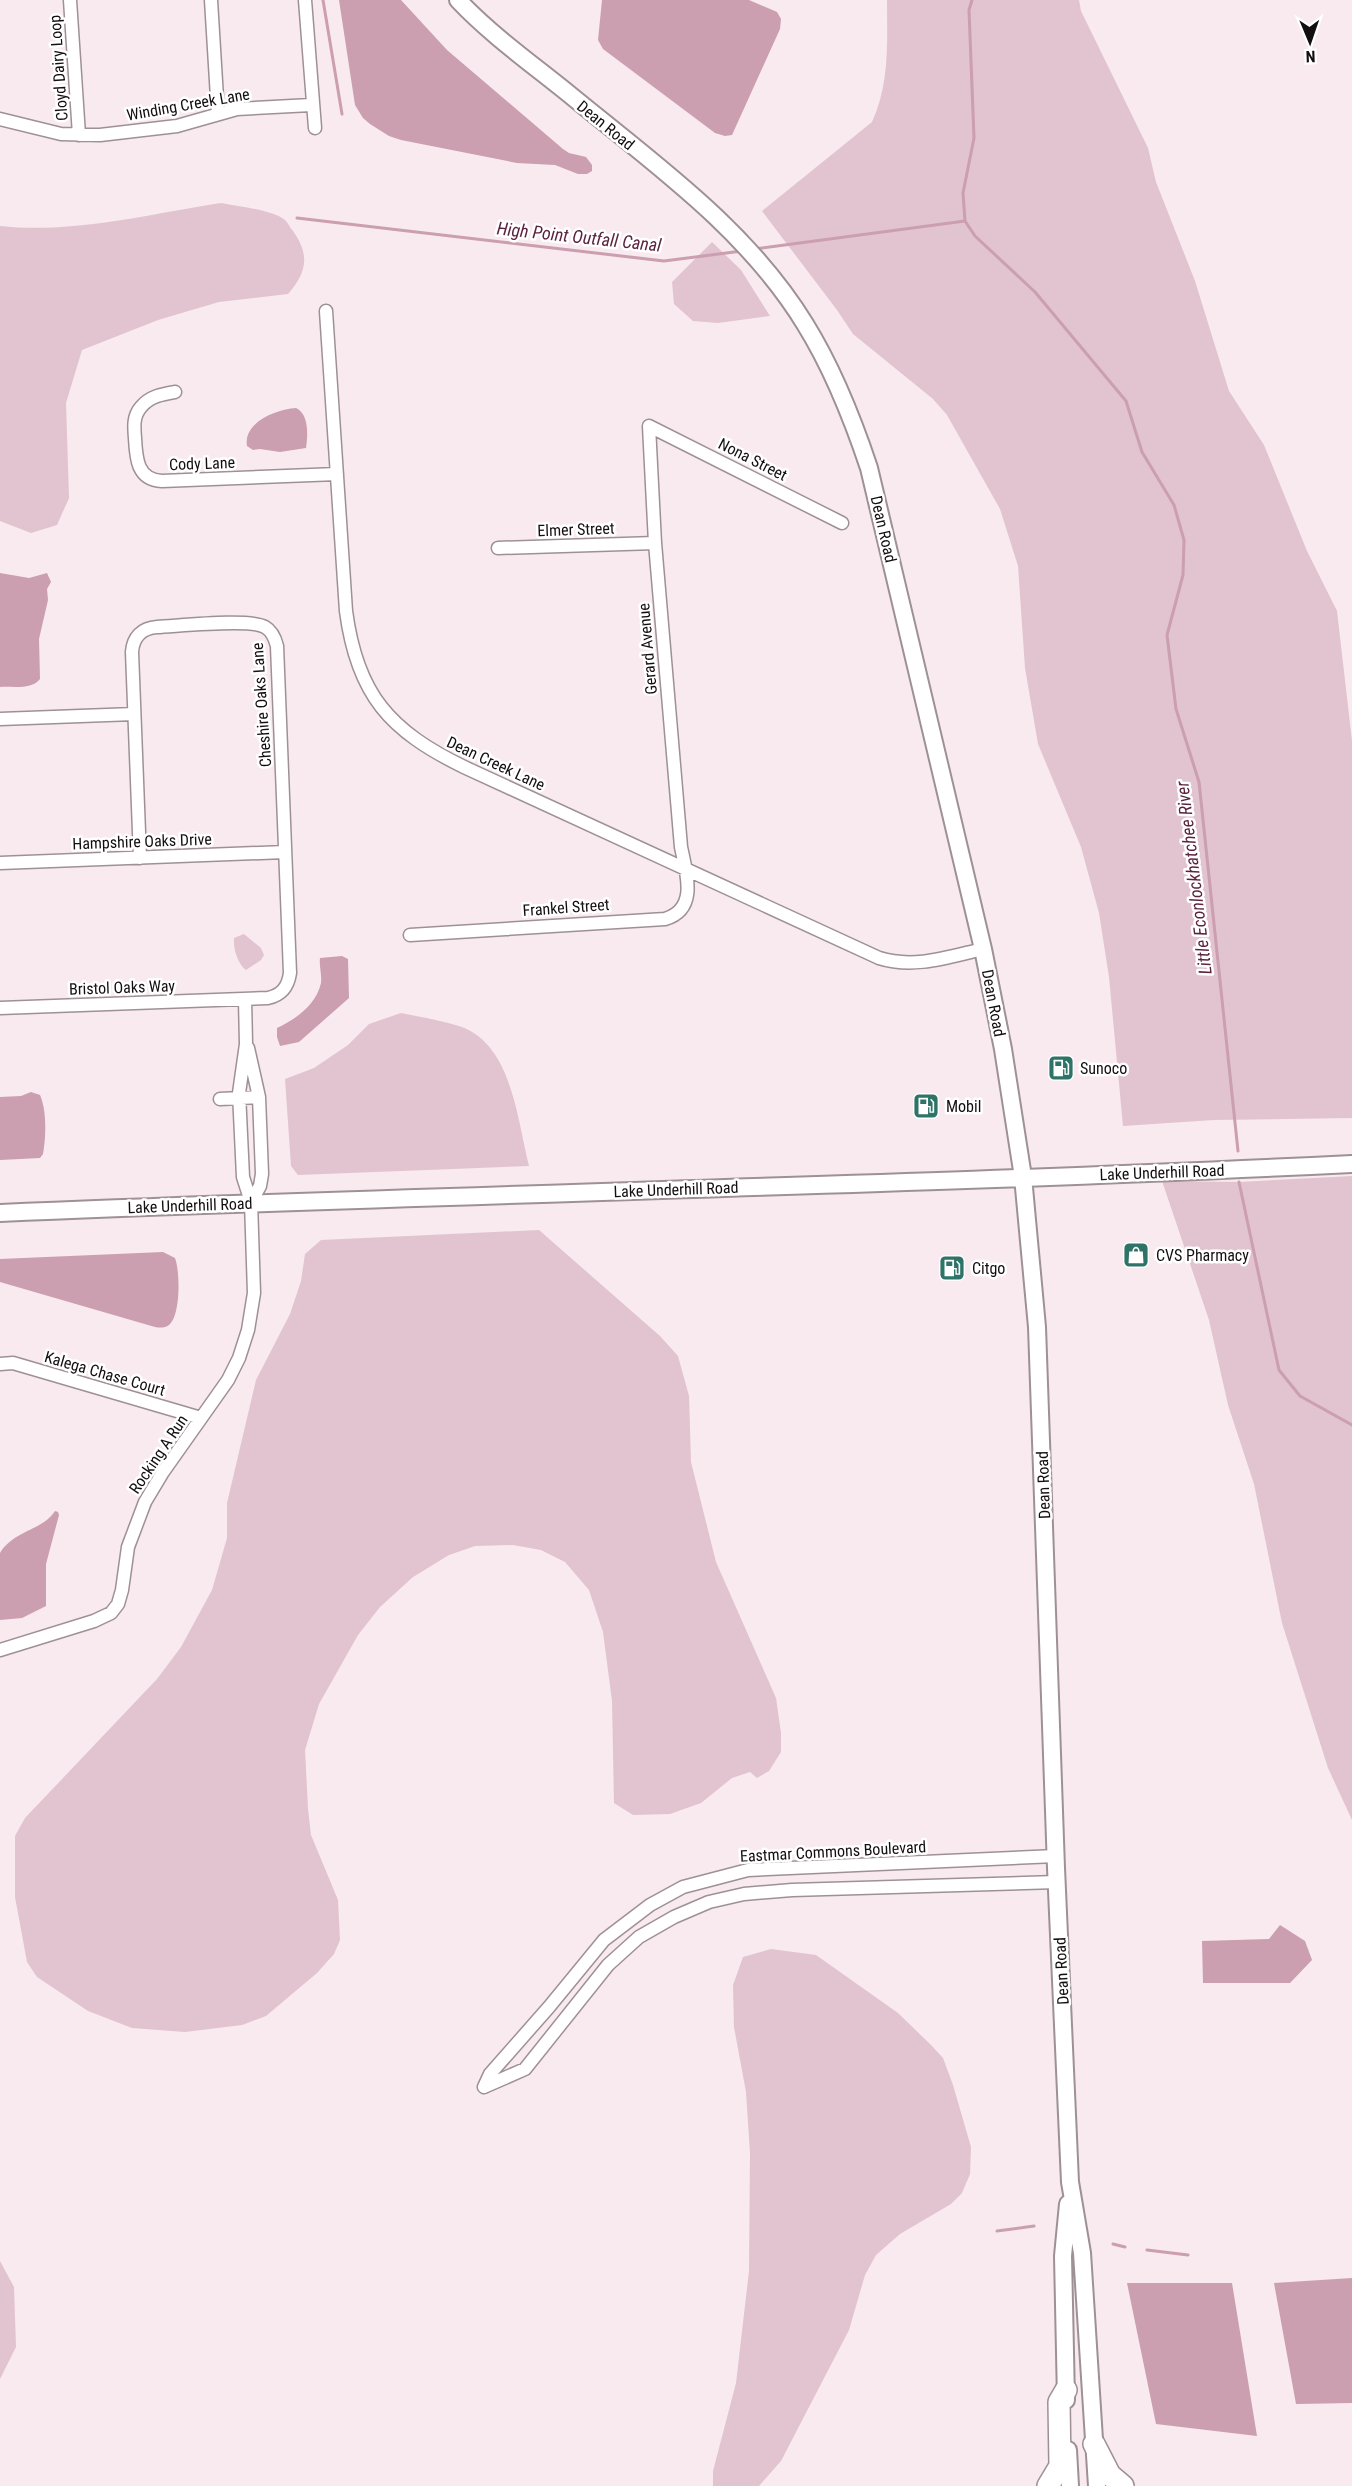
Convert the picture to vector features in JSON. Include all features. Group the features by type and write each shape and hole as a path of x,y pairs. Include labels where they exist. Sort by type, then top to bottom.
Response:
{"highway":[{"path":"1048,2486 1060,2466 1059,2402 1066,2390"},
{"path":"1094,2444 1110,2475 1123,2486"}],"street":[{"name":"Cloyd Dairy Loop","path":"70,0 79,135"},
{"path":"211,0 218,114"},
{"path":"305,0 311,105 315,128"},
{"name":"Dean Road","path":"458,0 698,200 737,238 777,284 804,322 853,418 870,468 983,949 1003,1048 1023,1177 1037,1327 1070,2182 1082,2253 1097,2486"},
{"name":"Winding Creek Lane","path":"0,119 54,132 79,135 109,134 177,126 245,108 311,105"},
{"name":"Dean Creek Lane","path":"326,311 346,611 351,641 364,680 390,719 415,740 444,757 888,961 905,964 921,962 983,949"},
{"name":"Cody Lane","path":"175,392 150,399 140,407 135,417 136,462 143,473 152,479 162,481 337,474"},
{"name":"Nona Street","path":"649,426 842,523"},
{"name":"Gerard Avenue","path":"649,426 655,543 681,847 686,870"},
{"name":"Elmer Street","path":"498,548 655,543"},
{"name":"Cheshire Oaks Lane","path":"140,858 132,647 136,637 143,631 157,627 251,623 261,625 270,631 277,646 290,973 288,983 276,996 245,999"},
{"path":"0,719 134,714"},
{"name":"Hampshire Oaks Drive","path":"0,863 285,852"},
{"name":"Frankel Street","path":"410,935 665,918 678,911 688,896 686,870"},
{"name":"Bristol Oaks Way","path":"0,1008 245,999"},
{"name":"Rocking A Run","path":"0,1650 94,1621 115,1609 122,1594 128,1546 140,1513 158,1480 234,1369 248,1330 254,1293 251,1202 243,1177 239,1098 246,1044 245,999"},
{"name":"Rocking A Run","path":"246,1044 259,1097 261,1179 251,1202"},
{"path":"220,1099 259,1097"},
{"name":"Lake Underhill Road","path":"0,1213 251,1202 1352,1164"},
{"name":"Kalega Chase Court","path":"0,1364 13,1364 201,1418"},
{"name":"Eastmar Commons Boulevard","path":"1056,1856 748,1870 683,1887 650,1905 604,1940 561,1993 489,2074 484,2087 525,2069 608,1965 639,1937 674,1917 709,1902 744,1894 792,1890 1057,1882"},
{"name":"Dean Road","path":"1070,2182 1063,2256 1070,2486"}],"shaded area":[{"path":"339,0 401,0 447,50 563,149 569,153 586,157 592,165 592,171 587,174 578,174 555,165 517,163 401,140 389,136 370,124 355,105"},
{"path":"602,0 749,0 777,12 781,19 780,29 732,135 725,136 715,133 603,49 598,40"},
{"path":"887,0 1079,0 1081,11 1148,148 1156,182 1195,281 1229,391 1264,445 1307,551 1337,611 1352,741 1352,1118 1214,1120 1123,1126 1109,977 1099,913 1081,847 1038,744 1025,668 1018,566 1000,509 947,415 933,399 853,334 762,211 872,122 885,77"},
{"path":"221,203 264,211 286,221 298,240 304,256 302,271 294,286 288,294 219,302 158,320 82,350 66,403 69,498 57,525 31,533 0,521 0,226 28,228 83,225"},
{"path":"712,242 741,270 770,316 718,323 693,321 674,304 672,282"},
{"path":"296,408 305,420 306,448 280,452 253,450 247,446 250,430 263,418"},
{"path":"0,573 29,578 47,573 51,582 47,589 48,600 39,639 40,679 32,685 0,687"},
{"path":"244,934 261,948 264,955 261,960 246,970 238,960 234,942 234,938"},
{"path":"342,956 348,959 349,998 299,1042 280,1046 277,1028 304,1010 315,998 321,983 320,958"},
{"path":"401,1013 459,1026 477,1035 491,1048 501,1065 516,1106 529,1166 298,1175 291,1166 285,1079 314,1068 348,1045 369,1024"},
{"path":"31,1092 40,1095 44,1109 43,1154 40,1158 0,1160 0,1097 21,1096"},
{"path":"1352,1176 1352,1820 1328,1768 1282,1623 1254,1484 1228,1405 1209,1320 1162,1181 1239,1182"},
{"path":"539,1230 660,1336 678,1356 689,1396 691,1462 716,1562 776,1698 781,1752 769,1771 757,1778 750,1772 732,1778 701,1803 670,1814 633,1815 614,1803 612,1701 603,1632 589,1590 565,1562 541,1550 513,1545 475,1546 449,1555 413,1577 380,1607 358,1635 319,1704 305,1750 311,1835 338,1900 340,1940 334,1954 317,1973 266,2016 242,2025 185,2032 132,2028 88,2011 37,1977 27,1962 15,1897 15,1836 25,1818 157,1679 181,1647 212,1590 227,1538 227,1503 256,1380 290,1314 301,1281 305,1254 321,1240"},
{"path":"163,1252 175,1258 178,1282 176,1312 169,1325 161,1328 0,1282 0,1259"},
{"path":"55,1511 59,1515 46,1564 46,1606 22,1618 0,1620 0,1553 6,1545 43,1523"},
{"path":"1280,1925 1305,1941 1312,1960 1290,1983 1203,1983 1202,1941 1269,1939"},
{"path":"771,1949 816,1955 898,2013 943,2058 971,2147 970,2174 962,2193 951,2204 900,2234 876,2255 865,2275 849,2330 781,2461 759,2486 713,2486 713,2471 736,2383 749,2271 750,2153 746,2092 734,2027 733,1985 743,1957"},
{"path":"0,2261 14,2287 16,2347 0,2379"},
{"path":"1352,2278 1352,2403 1296,2404 1274,2283"},
{"path":"1127,2283 1232,2283 1257,2436 1156,2424"}],"waterway":[{"path":"323,0 342,114"},
{"name":"Little Econlockhatchee River","path":"972,0 969,10 974,138 963,193 965,221 975,236 1035,292 1126,401 1142,452 1174,505 1184,540 1183,575 1167,635 1176,709 1199,782 1238,1151"},
{"name":"High Point Outfall Canal","path":"297,218 664,261 742,251"},
{"name":"High Point Outfall Canal","path":"754,249 965,221"},
{"name":"Little Econlockhatchee River","path":"1239,1182 1279,1370 1300,1396 1352,1425"},
{"path":"997,2231 1034,2226"},
{"path":"1113,2244 1125,2247"},
{"path":"1147,2250 1188,2255"}],"place":[{"name":"Sunoco","path":"1061,1068"},
{"name":"Mobil","path":"926,1106"},
{"name":"CVS Pharmacy","path":"1136,1255"},
{"name":"Citgo","path":"952,1268"}]}
